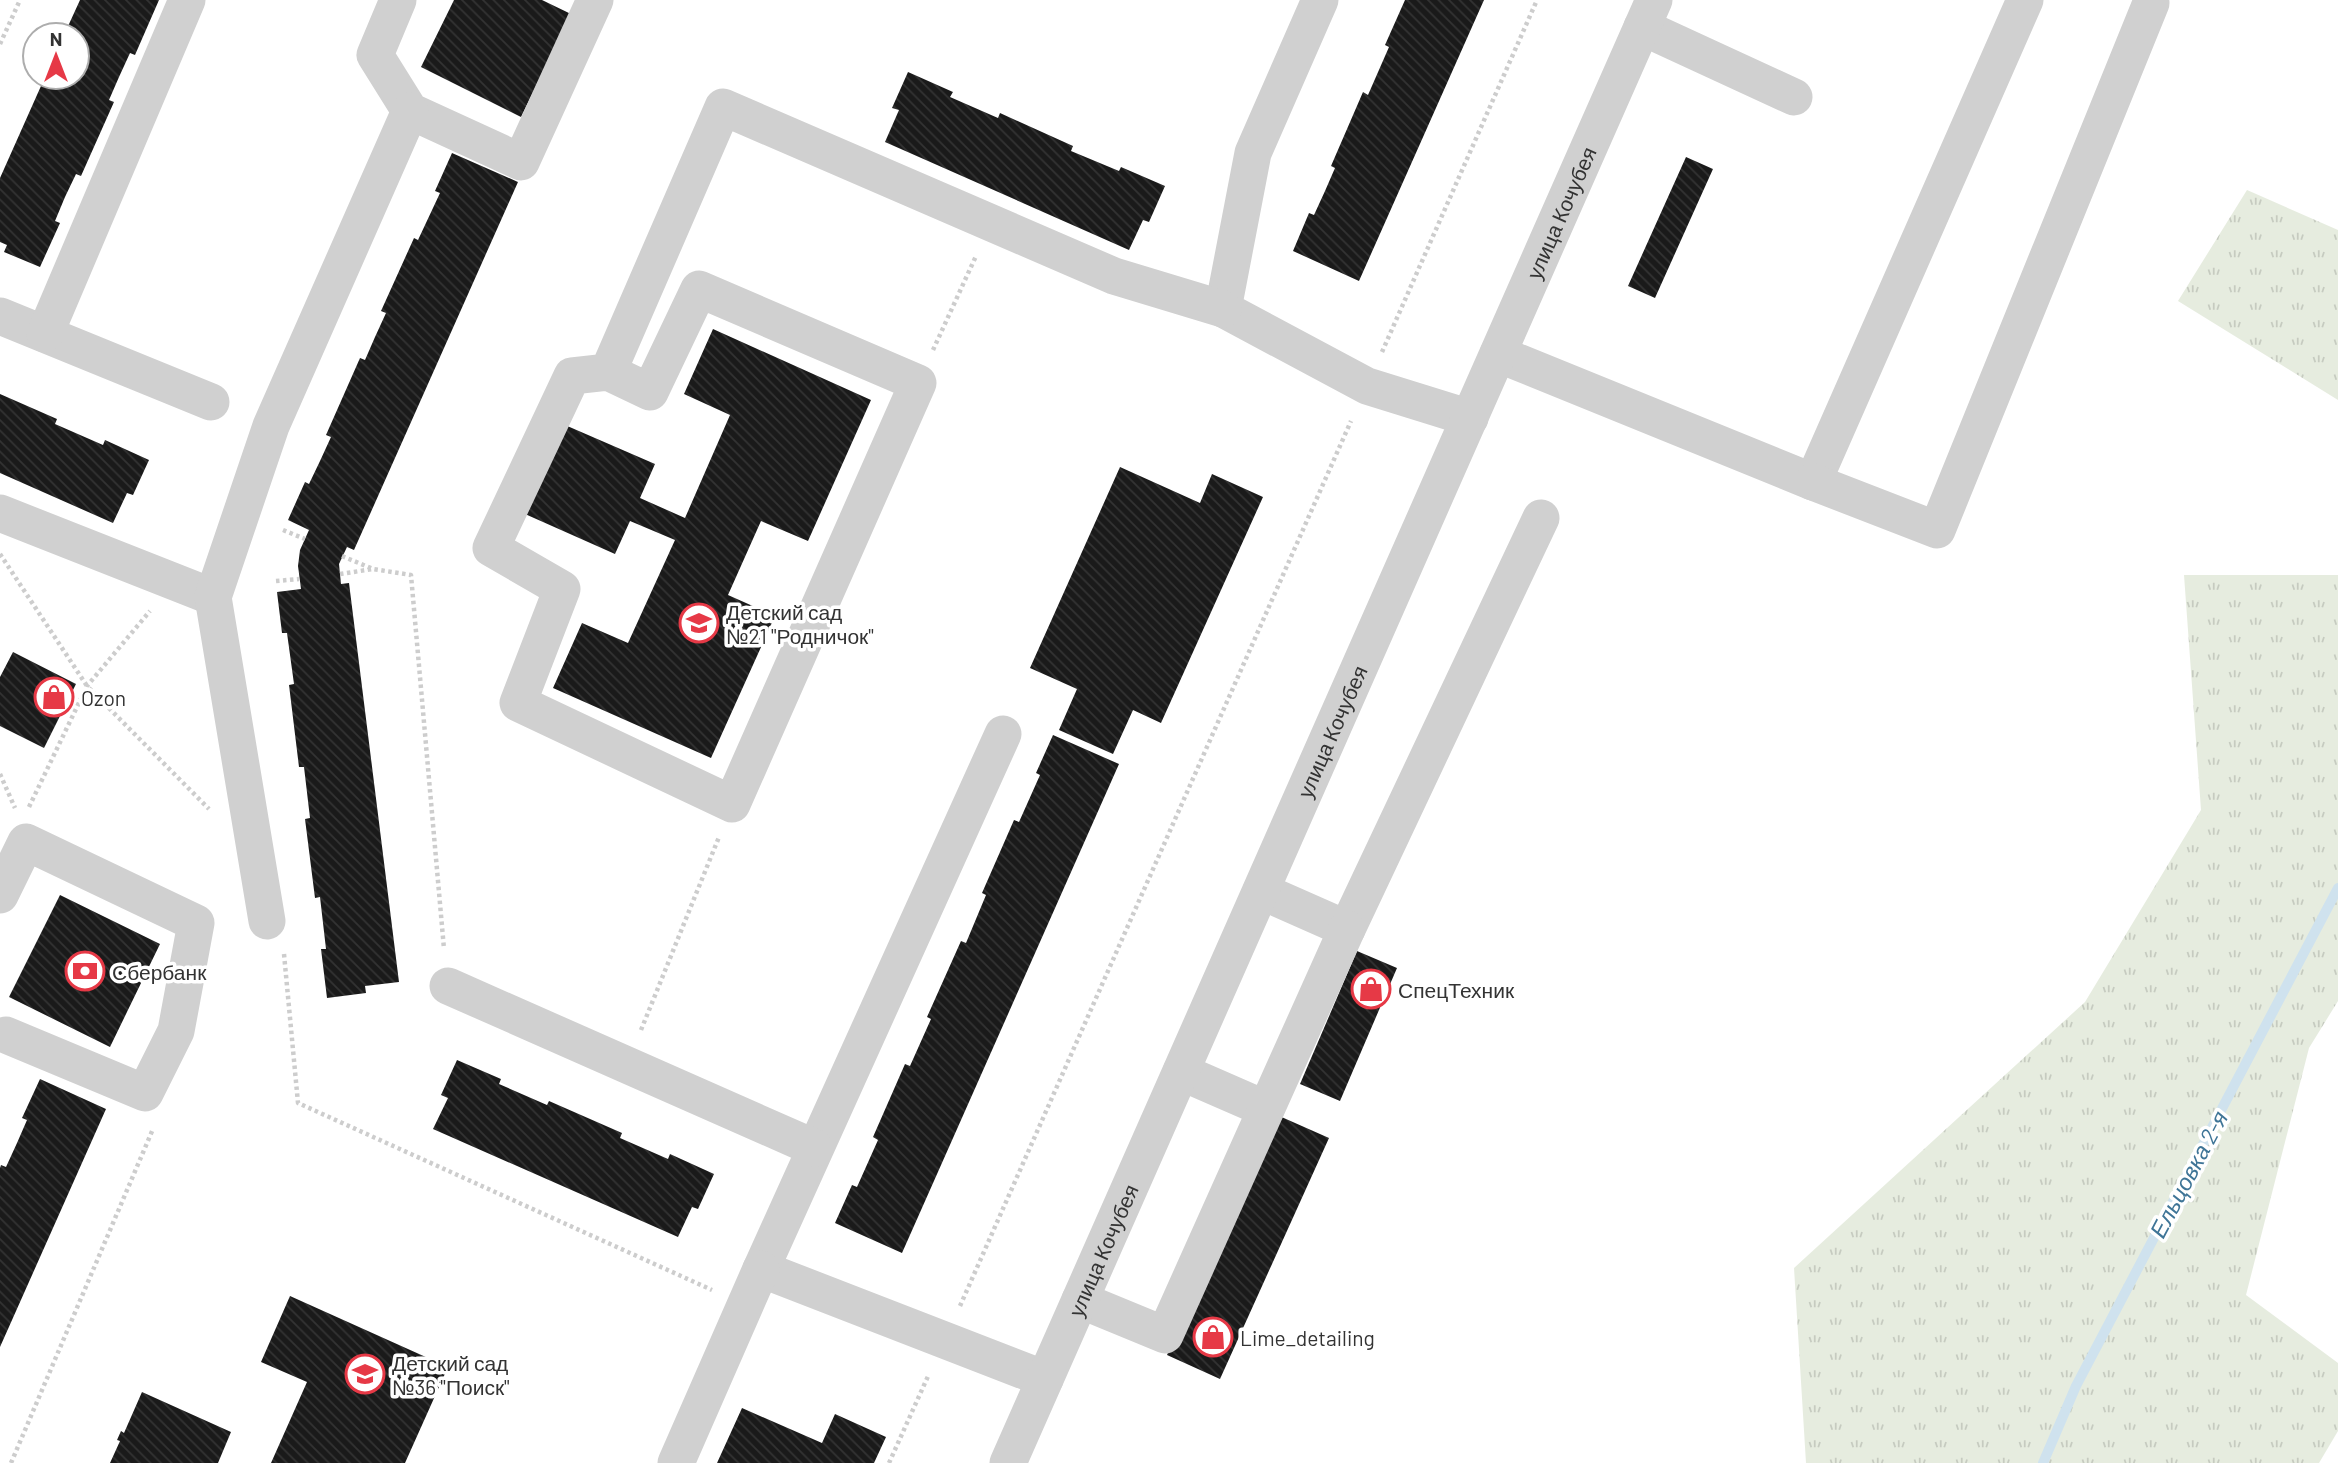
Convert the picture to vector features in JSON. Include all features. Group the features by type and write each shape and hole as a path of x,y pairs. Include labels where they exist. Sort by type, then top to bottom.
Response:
{"street":[{"path":"45,334 187,0"},
{"path":"398,0 375,55 411,111 521,162 595,0"},
{"path":"1223,309 1253,153 1320,0"},
{"path":"1813,482 2025,0"},
{"path":"1498,354 1937,530 2151,3"},
{"path":"1648,13 1794,97"},
{"name":"улица Кочубея","path":"1007,1463 1648,13"},
{"path":"608,372 723,107 1114,276 1223,309 1367,386 1469,418"},
{"path":"267,921 213,597 271,426 411,111"},
{"path":"699,289 918,383 732,804 518,703 562,589 491,548 572,376 608,372 650,392 699,289"},
{"path":"0,316 211,402"},
{"path":"0,513 213,597"},
{"path":"1080,1300 1165,1335 1346,929 1541,518"},
{"path":"676,1463 1003,734"},
{"path":"0,895 26,842 196,923 176,1031 145,1093 2,1038"},
{"path":"1261,891 1346,929"},
{"path":"447,986 815,1148"},
{"path":"1181,1072 1266,1109"},
{"path":"761,1269 1045,1379"}],"path":[{"path":"0,44 20,0"},
{"path":"889,1463 1537,0"},
{"path":"918,383 993,223"},
{"path":"284,530 305,539"},
{"path":"0,553 87,686 256,857"},
{"path":"342,556 373,569 411,575 447,986"},
{"path":"340,574 373,569"},
{"path":"276,581 299,579"},
{"path":"27,811 87,686 175,582"},
{"path":"628,1066 732,804"},
{"path":"267,921 283,937 298,1103 745,1305"},
{"path":"11,1463 154,1130 145,1093"}],"green space":[{"path":"2247,190 2338,230 2338,400 2178,301"},
{"path":"2184,575 2338,575 2338,1001 2309,1048 2246,1295 2338,1363 2338,1431 2319,1463 1806,1463 1794,1268 2085,1002 2201,810"}],"building":[{"path":"80,0 159,0 135,55 130,53 119,77 109,100 114,102 81,176 76,174 65,197 55,221 60,223 40,267 4,252 7,245 0,242 0,178 39,91 91,91 91,21 70,21"},
{"path":"454,0 542,0 571,14 521,117 421,67"},
{"path":"1405,0 1484,0 1359,281 1293,251 1309,213 1314,215 1325,191 1335,168 1331,166 1363,92 1368,95 1389,47 1385,45"},
{"path":"908,72 953,92 950,97 998,118 1000,113 1073,146 1071,151 1119,171 1121,167 1165,186 1149,222 1143,220 1129,250 885,142 899,110 892,108"},
{"path":"452,153 518,182 354,550 347,547 339,564 341,584 349,583 399,982 365,986 366,993 327,998 321,949 326,949 320,897 315,898 305,819 310,818 304,767 299,767 289,685 294,684 287,633 282,633 277,592 301,589 298,566 300,550 309,530 288,520 305,482 309,484 331,437 326,435 360,358 365,360 386,313 381,311 414,238 418,240 440,193 435,191"},
{"path":"1686,157 1713,169 1655,298 1628,286"},
{"path":"713,329 871,400 808,541 761,521 728,595 775,616 711,758 553,688 582,623 628,643 675,540 630,521 615,554 525,514 565,425 655,464 640,498 685,518 730,415 684,394"},
{"path":"0,394 57,419 55,424 103,445 105,440 149,460 133,495 127,493 113,523 0,473"},
{"path":"1120,467 1200,503 1212,474 1263,497 1161,723 1133,710 1113,754 1059,730 1077,689 1030,668"},
{"path":"13,652 76,684 44,748 0,726 0,677"},
{"path":"1053,735 1119,764 902,1253 835,1223 852,1185 857,1187 878,1140 873,1137 905,1064 910,1066 931,1019 927,1017 961,941 966,943 986,895 982,893 1014,820 1019,822 1040,775 1036,773"},
{"name":"Сбербанк","path":"60,895 160,944 110,1047 9,997"},
{"path":"1357,951 1397,968 1340,1101 1300,1084"},
{"path":"457,1060 501,1079 499,1084 547,1105 549,1101 622,1133 620,1138 668,1159 670,1154 714,1174 698,1209 692,1207 678,1237 433,1129 448,1098 441,1095"},
{"path":"40,1079 106,1109 0,1347 0,1168 1,1165 6,1167 17,1143 27,1120 22,1118"},
{"path":"1277,1115 1329,1138 1220,1379 1167,1355"},
{"path":"290,1296 448,1367 405,1463 271,1463 307,1382 261,1362"},
{"path":"142,1392 231,1432 218,1463 110,1463 120,1441 117,1440 121,1431 124,1433"},
{"path":"742,1408 822,1443 835,1414 886,1437 874,1463 717,1463"}],"waterway":[{"name":"Ельцовка 2-я","path":"2043,1463 2076,1386 2338,888"}],"place":[{"name":"Детский сад №21 \"Родничок\"","path":"699,623"},
{"name":"Ozon","path":"54,697"},
{"name":"Сбербанк","path":"85,971"},
{"name":"СпецТехник","path":"1371,989"},
{"name":"Lime_detailing","path":"1213,1337"},
{"name":"Детский сад №36 \"Поиск\"","path":"365,1374"}]}
